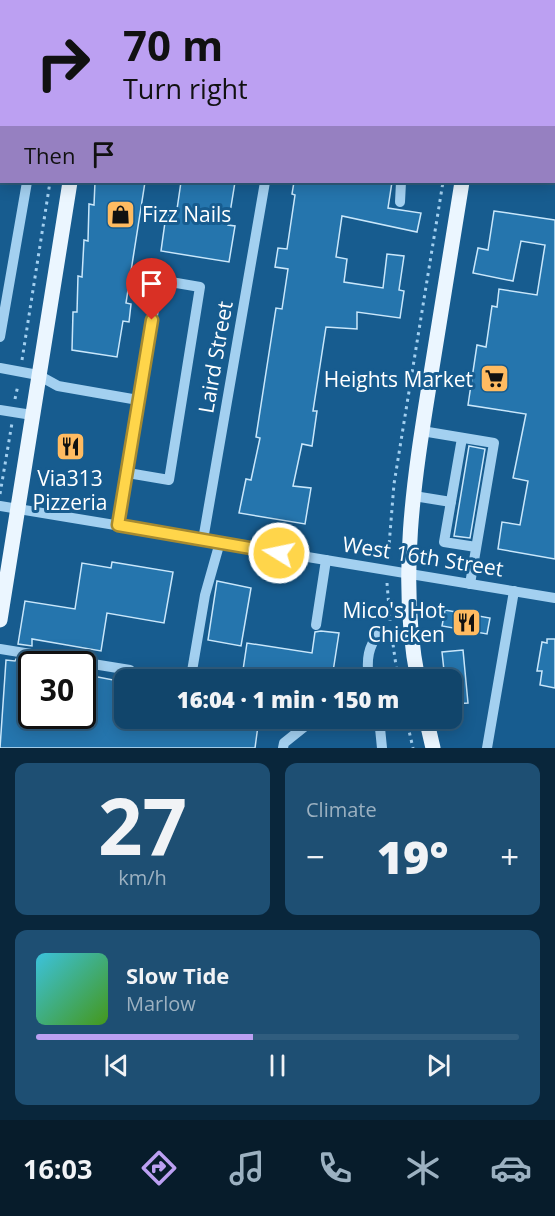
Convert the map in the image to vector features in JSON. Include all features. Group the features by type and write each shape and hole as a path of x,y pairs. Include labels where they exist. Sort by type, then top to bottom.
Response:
{"main road":[{"path":"0,621 70,183"},
{"path":"416,669 411,646 408,573 414,496 422,430 462,183"},
{"path":"429,729 433,748"}],"street":[{"path":"0,337 27,183"},
{"name":"Laird Street","path":"204,540 265,183"},
{"path":"400,202 401,183"},
{"path":"118,525 159,280 200,286 169,480 128,473"},
{"path":"0,368 38,375 59,386 138,400"},
{"path":"0,410 32,415"},
{"path":"422,430 494,443 470,584"},
{"path":"462,438 444,542 476,547"},
{"path":"414,496 451,502"},
{"name":"West 16th Street","path":"0,506 555,598"},
{"path":"193,669 205,595 220,543"},
{"path":"316,625 326,560"},
{"path":"487,748 514,591"},
{"path":"367,669 366,661 370,644 380,630"},
{"path":"0,649 124,669"},
{"path":"284,748 284,743 302,729"},
{"path":"380,729 382,748"}],"path":[{"path":"1,492 50,183"},
{"path":"388,557 394,484 443,183"},
{"path":"409,729 414,748"}],"building":[{"path":"95,183 145,183 126,303 131,304 129,322 123,321 117,357 72,350 73,312 77,312 78,276 82,277 84,240 88,241 89,204 94,205"},
{"path":"181,183 235,183 228,225 235,226 229,262 161,251 166,215 176,216"},
{"path":"294,183 392,183 388,208 421,213 417,232 342,216 336,257 347,259 344,282 383,288 387,254 404,256 399,290 404,291 400,318 357,312 357,329 326,327 313,411 317,411 312,446 302,444 293,486 311,488 305,524 239,513 246,479 251,480 260,438 256,437 276,308 282,309 288,269 275,267 278,248 287,249 295,195 292,194"},
{"path":"494,211 555,220 555,559 498,549 502,522 520,525 528,481 513,478 526,414 468,405 477,345 486,347 492,306 497,307 499,289 537,295 545,245 521,241 513,281 473,273 478,248 488,250"},
{"path":"469,446 485,449 470,538 454,536"},
{"path":"112,562 173,572 164,623 107,613 101,651 32,639 32,646 18,644 25,601 75,609 82,563 111,568"},
{"path":"217,581 251,588 241,646 208,640"},
{"name":"Mico's Hot Chicken","path":"445,610 490,618 487,634 442,626"},
{"path":"315,632 339,633 333,669 243,669 247,643 312,653"},
{"path":"547,639 555,639 555,688 540,685 542,671 537,671 542,642 547,643"},
{"path":"463,650 468,703 462,703 462,669 444,669 442,652"},
{"path":"18,659 18,729 96,729 96,677 114,680 114,729 258,729 255,748 0,748 6,660"}],"place":[{"name":"Fizz Nails","path":"121,214"},
{"name":"Heights Market","path":"494,379"},
{"name":"Via313 Pizzeria","path":"70,447"},
{"name":"Mico's Hot Chicken","path":"466,622"}],"route":[{"path":"152,320 118,525 279,553"}]}
